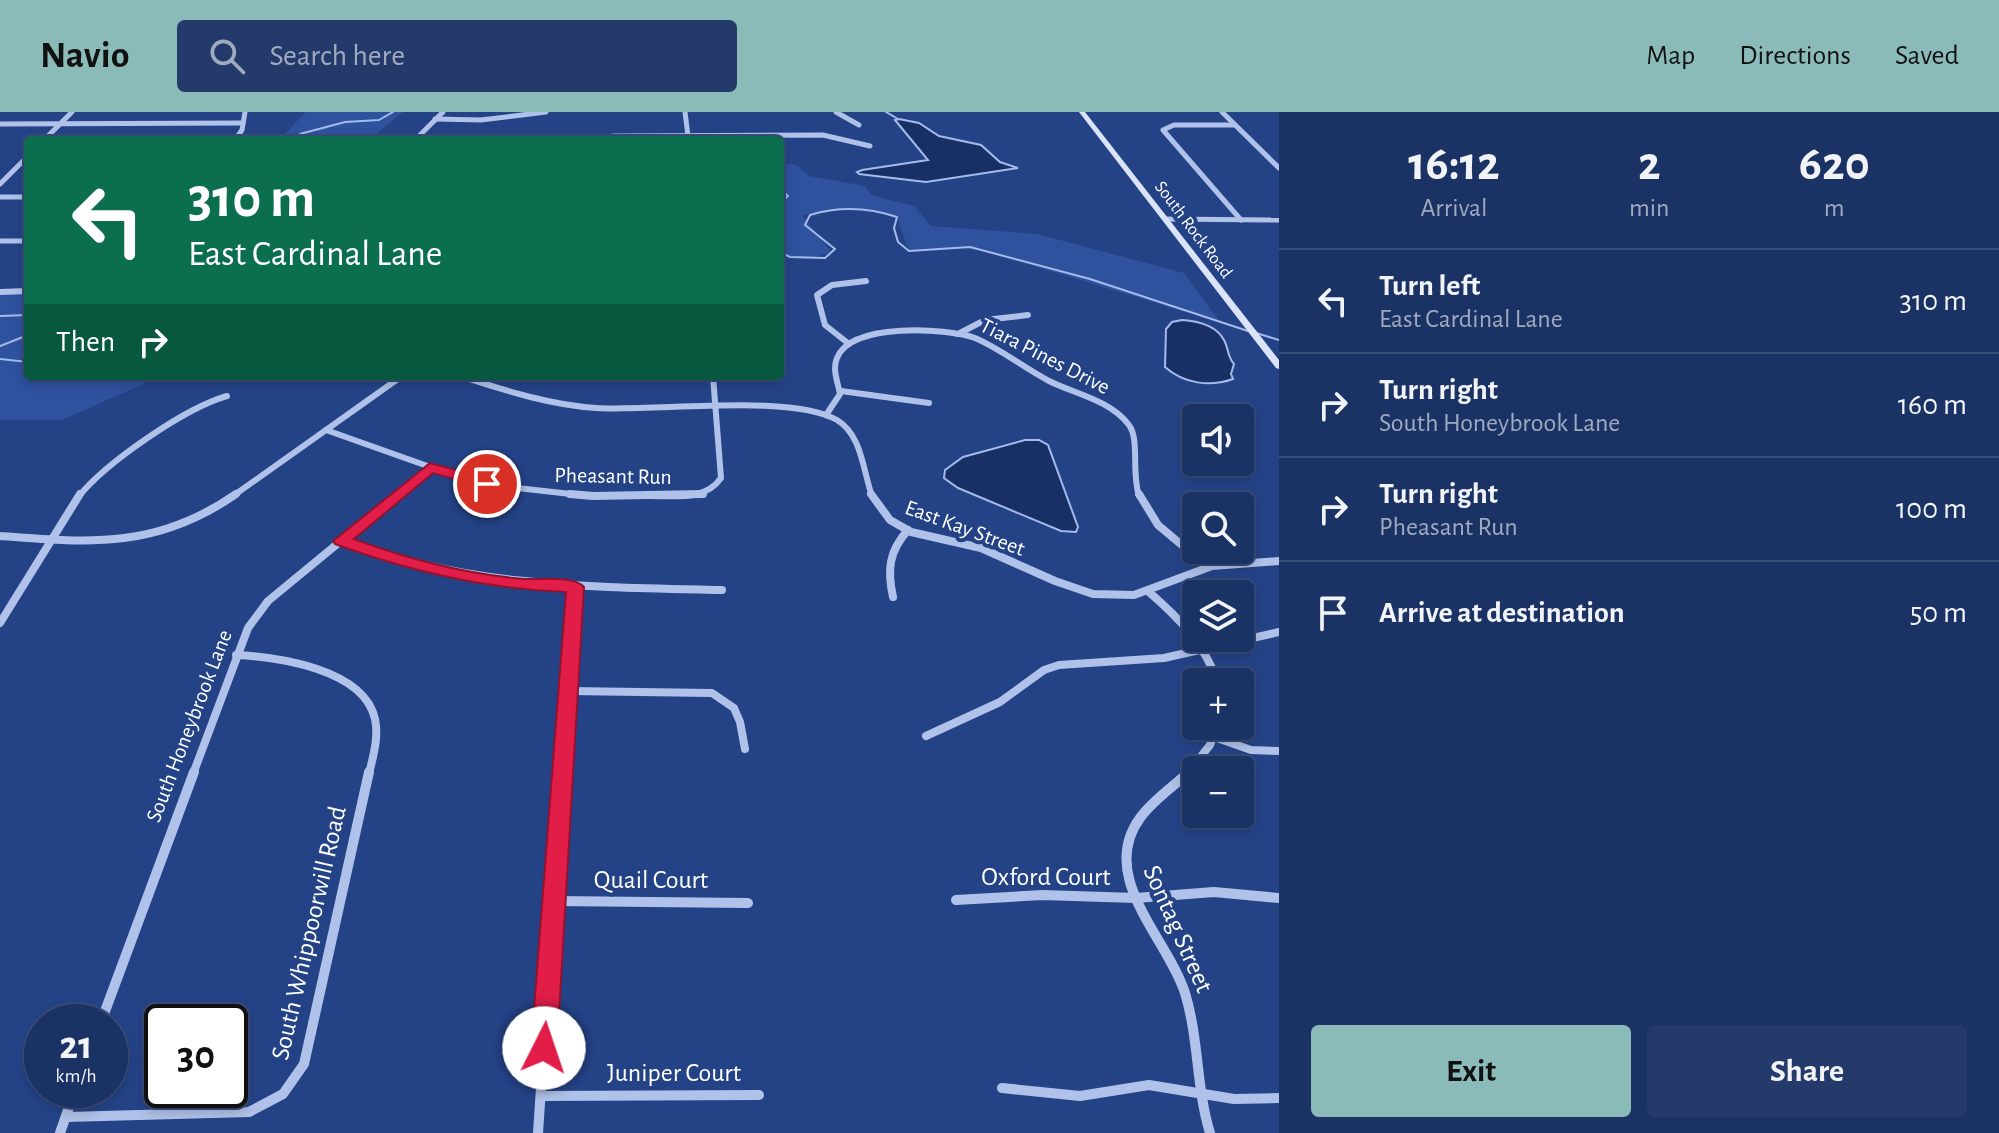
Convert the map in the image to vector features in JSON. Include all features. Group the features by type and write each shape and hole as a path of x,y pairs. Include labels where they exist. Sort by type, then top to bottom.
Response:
{"main road":[{"name":"South Rock Road","path":"1082,112 1278,365"}],"street":[{"path":"48,136 72,112"},
{"path":"237,136 245,112"},
{"path":"419,136 443,112"},
{"path":"435,119 481,120 546,112"},
{"path":"685,112 688,136"},
{"path":"836,112 859,125"},
{"path":"1222,112 1279,168"},
{"path":"0,124 243,123"},
{"path":"1235,125 1168,126 1163,130 1241,220"},
{"path":"784,138 828,135 870,146"},
{"path":"0,184 24,161"},
{"path":"0,197 24,197"},
{"path":"1165,219 1279,220"},
{"path":"0,241 24,241"},
{"path":"472,380 523,397 567,406 785,409 826,415 838,401 841,391 835,362 849,344 824,326 817,295 832,285 866,281"},
{"path":"0,292 24,291"},
{"path":"958,334 985,320 1028,315"},
{"name":"Tiara Pines Drive","path":"849,344 892,332 958,334 986,344 1123,419 1136,441 1133,465 1136,484 1156,523 1177,545 1208,567"},
{"path":"0,536 136,538 184,526 208,513 396,380"},
{"path":"713,380 716,409"},
{"path":"841,391 929,403"},
{"path":"0,623 73,502 107,467 209,401 227,396"},
{"name":"Pheasant Run","path":"326,430 482,483 556,494 691,496 714,488 721,478 716,409"},
{"name":"East Kay Street","path":"826,415 844,424 855,435 874,503 888,518 908,530 983,549 1053,583 1084,593 1114,597 1149,592 1208,567 1246,561 1279,561"},
{"name":"South Honeybrook Lane","path":"108,1004 248,628 268,601 430,467"},
{"path":"893,597 888,567 890,556 908,530"},
{"path":"341,541 394,560 457,575 522,585 722,590"},
{"path":"538,1133 575,587"},
{"path":"1149,592 1182,622"},
{"path":"1254,638 1279,632"},
{"path":"926,736 1000,702 1044,670 1059,665 1164,658 1194,652"},
{"name":"South Whippoorwill Road","path":"66,1117 249,1112 283,1094 296,1080 304,1064 377,738 377,721 363,695 333,677 291,660 236,655"},
{"path":"568,691 712,693 727,700 738,713 745,749"},
{"name":"Sontag Street","path":"1210,1133 1199,1094 1195,1034 1184,991 1167,950 1136,898 1126,866 1130,834 1138,822 1195,768 1211,740"},
{"path":"1232,740 1251,750 1279,751"},
{"name":"Oxford Court","path":"956,900 1042,895 1136,898 1214,892 1279,898"},
{"name":"Quail Court","path":"554,901 748,903"},
{"path":"1002,1088 1080,1096 1149,1085 1234,1099 1279,1098"},
{"name":"Juniper Court","path":"541,1096 759,1095"},
{"path":"60,1133 69,1108"}],"shaded area":[{"path":"306,112 403,112 374,136 283,136"},
{"path":"895,120 919,123 939,136 981,145 1000,162 1018,168 926,182 859,174 857,172 862,170 928,160"},
{"path":"794,164 810,176 865,186 871,195 914,206 931,226 1037,234 1184,273 1220,322 970,247 909,251 897,217 873,210 850,209 802,215 831,252 806,258 784,254 784,165"},
{"path":"24,291 24,380 152,380 62,420 0,420 0,292"},
{"path":"1182,320 1206,325 1221,335 1234,364 1233,379 1215,383 1198,382 1180,377 1165,367 1166,329 1172,322"},
{"path":"1025,440 1039,440 1048,445 1078,527 1076,532 1061,531 958,488 944,478 945,470 963,457"}],"waterway":[{"path":"298,136 345,122 379,120 393,112"},
{"path":"886,112 898,119"},
{"path":"784,192 788,196 784,200"},
{"path":"784,254 790,257 825,258 835,249 805,225 810,215 843,209 875,211 897,217 894,228 898,242 909,251 970,247 1090,279 1248,331"},
{"path":"0,316 24,315"},
{"path":"1256,333 1279,340"},
{"path":"0,346 24,337"},
{"path":"0,359 24,362"}],"route":[{"path":"487,484 430,467 341,541 394,560 457,575 522,585 575,587 544,1048"}]}
